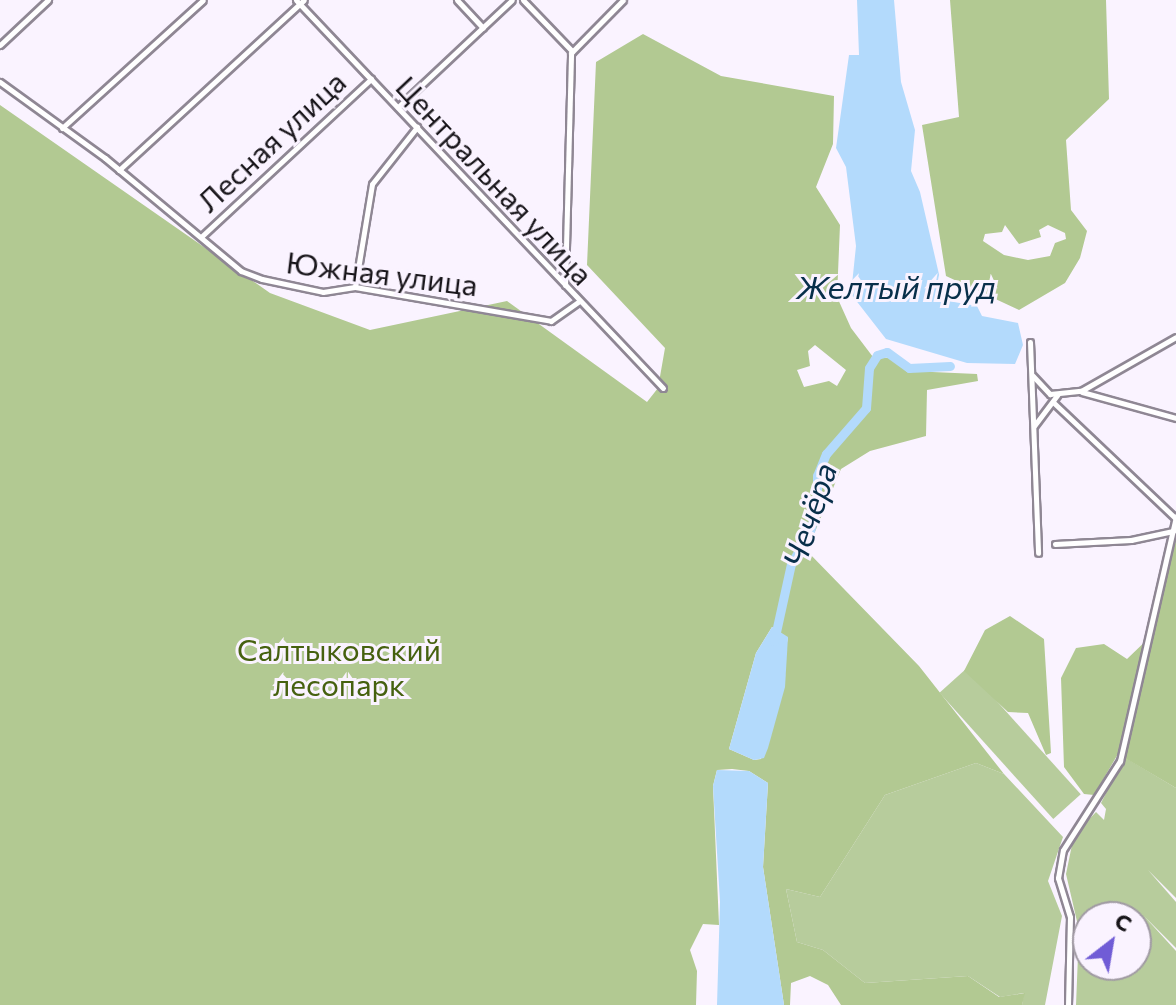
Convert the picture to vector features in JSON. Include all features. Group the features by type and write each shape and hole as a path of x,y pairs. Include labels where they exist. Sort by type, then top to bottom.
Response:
{"street":[{"path":"0,45 48,0"},
{"path":"62,128 203,0"},
{"path":"457,0 483,28"},
{"path":"398,107 512,0"},
{"path":"523,0 572,51"},
{"path":"565,285 572,51 623,0"},
{"path":"119,170 300,1"},
{"name":"Центральная улица","path":"300,1 578,302 663,388"},
{"name":"Лесная улица","path":"202,236 371,79"},
{"name":"Южная улица","path":"0,82 119,170 241,271 262,279 323,292 355,287 551,321 578,302"},
{"path":"355,287 372,184 417,127"},
{"path":"1033,376 1057,395 1081,391 1176,337"},
{"path":"1030,342 1038,553"},
{"path":"1081,391 1176,418"},
{"path":"1032,429 1057,395"},
{"path":"1054,403 1176,517 1120,761 1063,850 1058,878 1070,917 1068,1005"},
{"path":"1055,544 1131,540 1173,531"}],"green space":[{"path":"950,0 1106,0 1109,99 1066,140 1071,210 1087,231 1080,258 1065,283 1019,310 946,276 922,125 959,117","holes":["1005,225 1019,244 1041,237 1039,230 1048,225 1065,233 1066,239 1055,243 1050,256 1028,260 1004,255 983,241 985,234 1002,232"]},
{"name":"Салтыковский лесопарк","path":"643,34 721,76 834,96 833,144 816,187 840,225 837,297 851,328 873,357 889,358 910,371 977,374 978,381 927,390 926,436 870,451 841,469 807,551 919,666 1004,774 976,763 885,795 820,897 786,889 797,942 823,950 865,983 968,976 999,997 1025,993 1022,1005 841,1005 828,985 810,976 791,983 790,1005 784,1005 763,867 768,783 749,771 732,769 717,770 713,786 719,925 703,924 690,950 697,971 696,1005 0,1005 0,105 270,293 370,330 507,301 647,402 658,388 665,348 587,265 596,62","holes":["815,345 846,370 837,386 829,381 804,387 797,370 810,366 808,351","772,627 788,638 761,759 754,760 729,749 756,653"]},
{"path":"1176,540 1176,788 1118,754 1094,795 1084,794 1064,767 1061,678 1076,648 1104,644 1127,659 1153,634"},
{"path":"1010,616 1044,639 1051,753 1046,755 1028,713 1008,712 964,671 985,630"},
{"path":"967,668 1081,794 1053,819 940,693"},
{"path":"1124,757 1176,788 1176,898 1148,870 1176,902 1176,948 1152,924 1152,901 1072,901 1066,874 1074,835 1096,812 1104,820 1106,809 1101,803"},
{"path":"976,763 1004,774 1063,837 1048,881 1062,916 1045,1005 1022,1005 1024,993 1000,997 968,976 865,983 823,950 797,942 786,889 820,897 885,795"},
{"path":"1152,925 1176,951 1176,1005 1076,1005 1077,981 1152,981"}],"water":[{"name":"Желтый пруд","path":"857,0 894,0 901,82 915,130 911,171 920,192 941,283 954,302 977,306 982,316 1018,323 1023,345 1015,364 967,363 886,339 851,294 856,246 846,167 836,148 849,55 859,55"},
{"path":"772,627 788,637 785,687 764,758 754,760 729,749 756,653"},
{"path":"717,770 749,771 768,783 763,867 784,1005 717,1005 720,902 713,786"}],"waterway":[{"name":"Чечёра","path":"774,641 791,564 810,531 817,506 817,476 826,454 866,408 869,368 877,355 887,352 909,368 950,366"}]}
